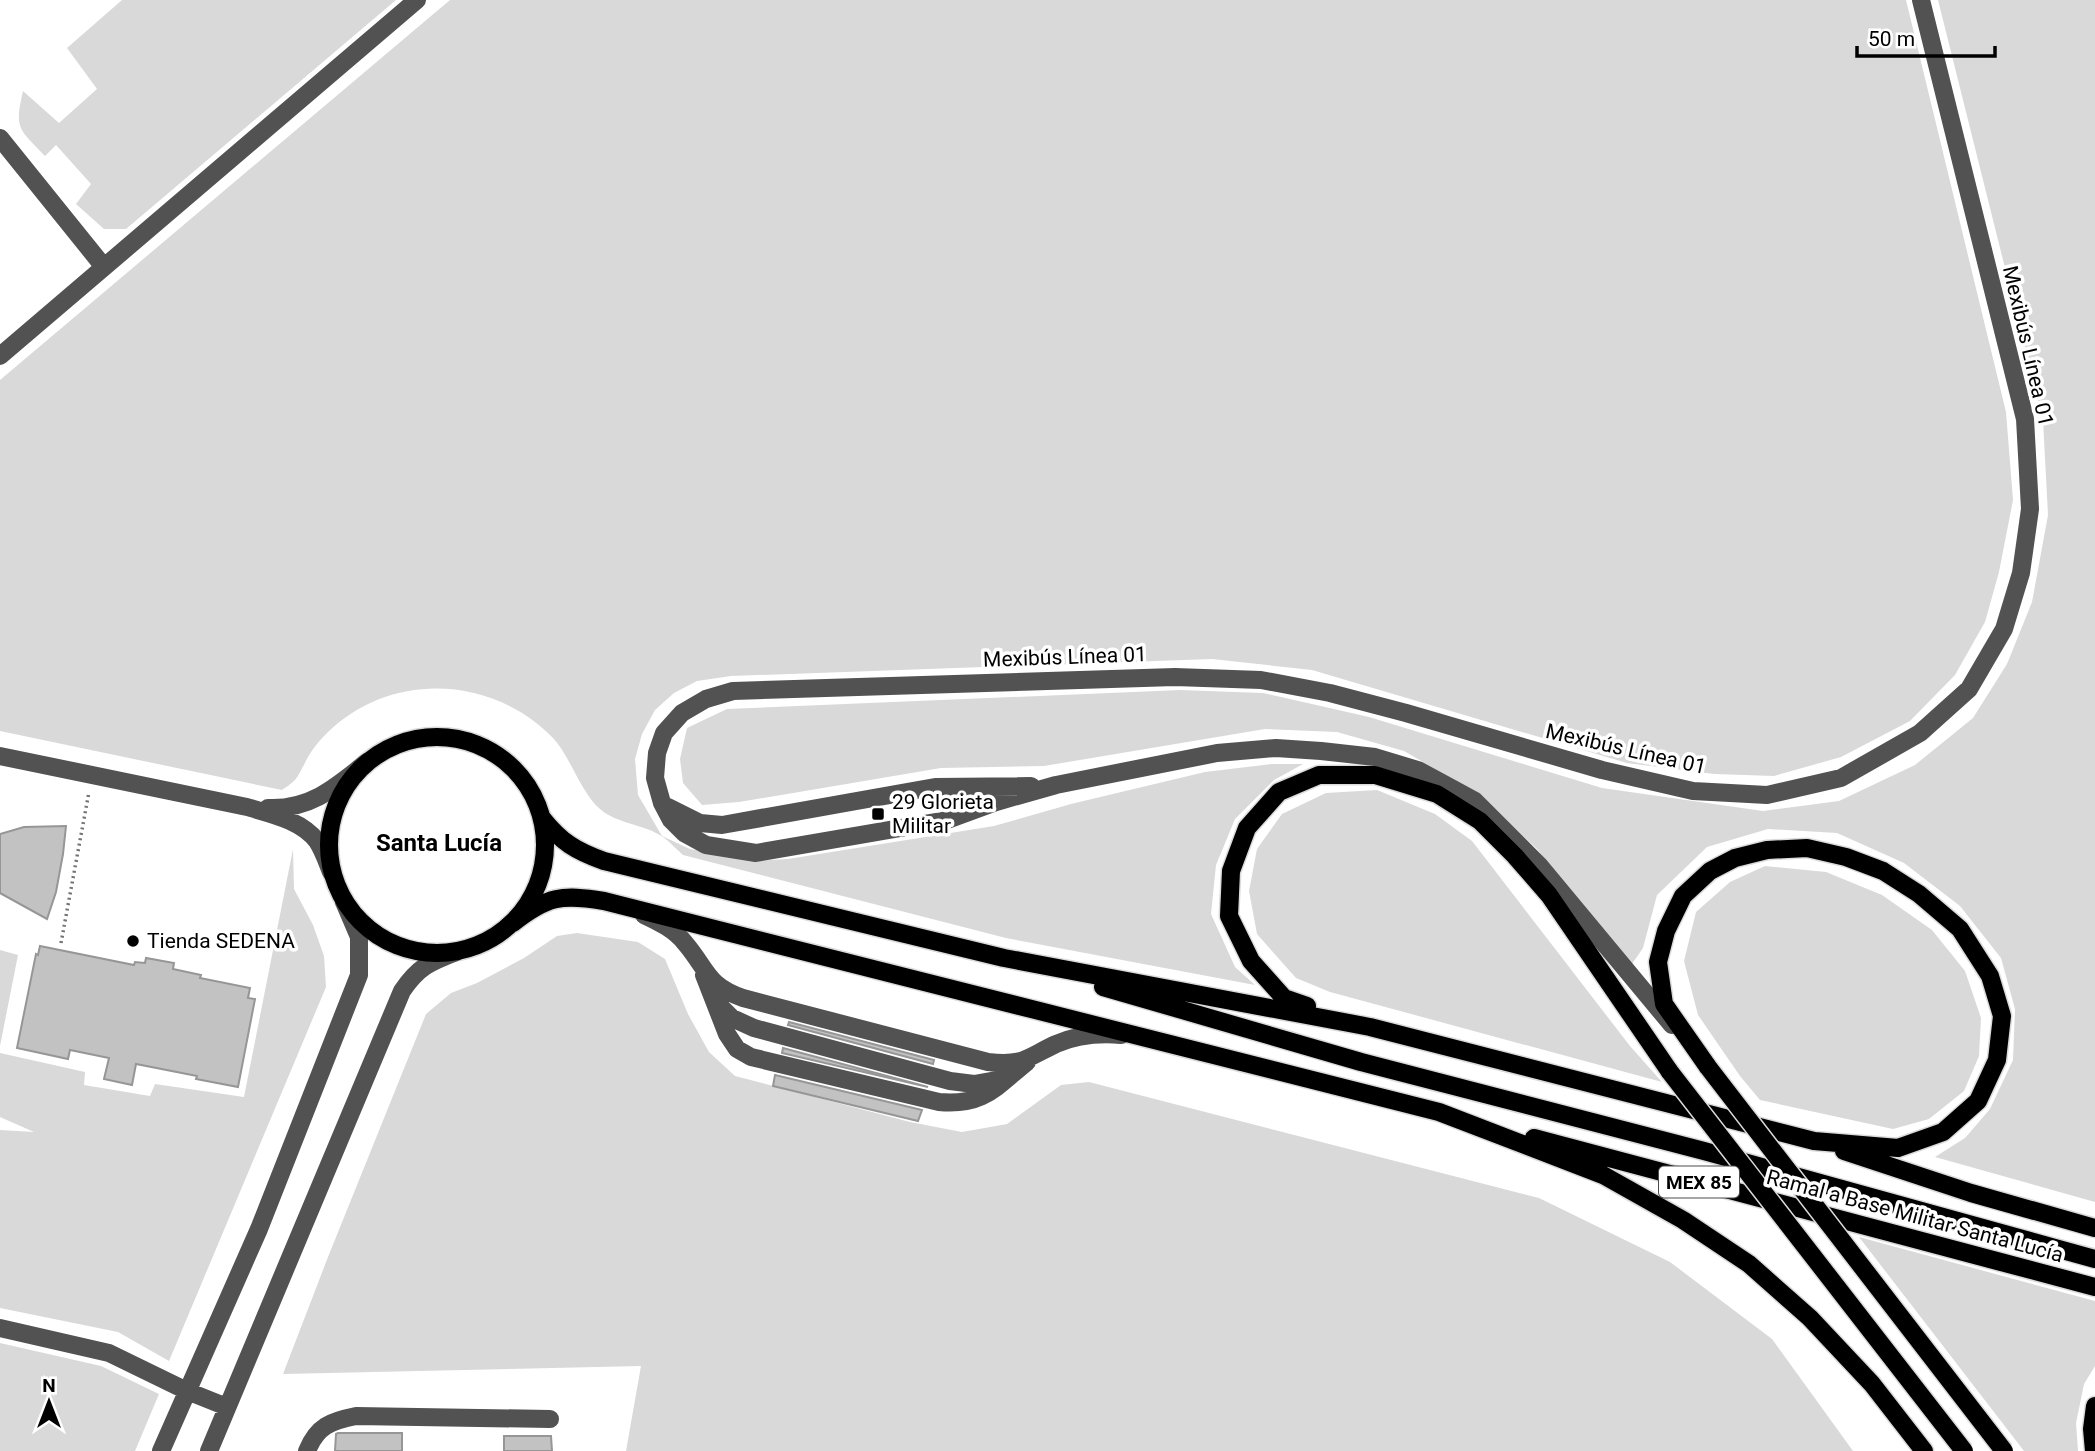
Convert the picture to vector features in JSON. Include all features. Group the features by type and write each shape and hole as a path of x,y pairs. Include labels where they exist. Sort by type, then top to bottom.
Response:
{"main road":[{"path":"513,923 534,894 545,857 542,818 536,801 516,771 495,754 470,742 452,738 416,739 398,744 367,762 343,790 335,806 328,840 331,872 344,902 365,927 392,944 424,953 456,952 487,941 513,923 532,907 561,897 578,897 632,908 1439,1112 1603,1175 1683,1220 1749,1264 1810,1318 1872,1384 1924,1451"},
{"path":"1370,1027 1284,998 1251,961 1229,916 1231,871 1247,828 1279,792 1320,775 1375,775 1437,794 1480,821 1515,856 1549,895 1670,1072 1964,1451"},
{"path":"542,818 566,844 604,861 1004,958 1361,1062 1704,1151 2095,1259"},
{"path":"1004,958 1370,1027 1814,1141 1898,1148 1943,1132 1978,1101 1997,1060 2001,1016 1990,976 1960,929 1919,894 1884,871 1846,857 1807,848 1767,850 1735,858 1710,872 1683,896 1666,930 1658,962 1664,1004 1708,1067 2004,1451"},
{"name":"Ramal a Base Militar Santa Lucía","path":"1439,1112 2095,1287"},
{"name":"Ramal a Base Militar Santa Lucía","path":"1814,1141 1971,1193 2095,1228"},
{"path":"2094,1451 2092,1429 2095,1406"}],"street":[{"path":"0,356 417,0"},
{"name":"Mexibús Línea 01","path":"1708,1067 1539,865 1475,801 1418,771 1374,757 1276,748 1217,753 1056,785 947,820 756,853 706,845 684,833 671,820 662,803 655,778 657,753 664,733 682,713 706,699 733,691 1175,677 1261,680 1330,694 1602,771 1693,791 1768,795 1842,778 1920,733 1969,690 2004,629 2021,573 2030,509 2025,419 1921,0"},
{"path":"0,138 104,267"},
{"name":"Mexibús Línea 01","path":"1321,751 1377,765 1437,794"},
{"path":"0,756 247,807 276,816 302,828 317,841 331,872"},
{"path":"247,807 291,808 309,803 337,786 367,762"},
{"name":"Mexibús Línea 01","path":"662,803 700,823 722,825 935,787 1056,785"},
{"path":"161,1451 259,1229 359,975 359,937 344,902"},
{"path":"632,908 660,923 683,940 709,978 725,992 988,1062 1009,1065 1031,1059"},
{"path":"209,1451 402,991 413,975 427,963 456,952"},
{"path":"697,959 727,1034 737,1049 751,1057 939,1102 959,1104 981,1098 1031,1059 1056,1044 1081,1036 1106,1034 1146,1038"},
{"path":"713,998 732,1018 754,1028 950,1081 974,1084 1006,1079"},
{"path":"0,1328 109,1353 187,1391 227,1406"},
{"path":"307,1451 312,1440 330,1422 356,1416 550,1419"}],"path":[{"path":"61,943 92,776"}],"shaded area":[{"path":"122,0 396,0 126,229 104,229 76,204 91,184 56,145 45,156 24,133 19,114 23,91 59,123 97,89 67,48"},
{"path":"450,0 1906,0 2006,412 2013,500 1999,572 1985,622 1955,675 1910,721 1841,757 1774,776 1714,774 1627,763 1312,670 1212,659 731,676 697,681 674,693 655,710 642,734 635,759 638,795 662,836 690,849 752,861 788,859 994,826 1071,804 1205,772 1273,764 1303,764 1274,780 1235,819 1216,865 1211,914 1235,967 1255,985 1006,938 683,855 656,833 614,818 600,809 587,794 553,738 528,717 501,702 472,692 441,688 411,690 381,698 353,712 328,732 310,754 295,780 282,790 0,731 0,380"},
{"path":"1938,0 2095,0 2095,1202 1935,1157 1965,1138 1990,1109 2013,1060 2015,1009 2001,958 1960,906 1904,863 1837,833 1768,829 1707,847 1657,895 1643,948 1632,964 1615,950 1537,849 1477,793 1404,751 1337,732 1265,729 1044,766 941,768 739,802 702,805 683,783 680,759 687,728 727,709 1180,690 1263,693 1369,717 1602,788 1763,811 1839,801 1915,765 1973,718 2007,664 2032,602 2048,515 2043,420"},
{"path":"1377,790 1435,814 1472,841 1630,1046 1662,1082 1330,992 1296,978 1257,934 1249,891 1257,849 1282,814 1326,793"},
{"path":"293,849 294,889 313,925 324,956 326,987 169,1361 118,1332 0,1308 0,1130 34,1132 0,1117 0,1053 85,1072 84,1085 150,1096 155,1084 244,1097"},
{"path":"1765,866 1826,872 1882,895 1932,930 1965,971 1981,1018 1979,1056 1964,1091 1929,1119 1893,1129 1760,1100 1698,1015 1684,961 1696,912 1730,882"},
{"path":"577,933 638,942 665,959 688,1014 709,1052 735,1076 910,1122 962,1132 1007,1124 1061,1085 1089,1082 1539,1198 1670,1262 1772,1339 1853,1451 626,1451 641,1366 283,1374 426,1014 451,993 477,983 524,958 557,936"},
{"path":"0,950 18,955 0,1046"},
{"path":"1859,1237 2095,1301 2095,1366 2084,1384 2076,1423 2078,1451 2024,1451"},
{"path":"0,1343 101,1366 159,1394 135,1451 0,1451"}],"building":[{"path":"66,826 56,892 47,919 0,893 0,834 24,827"},
{"path":"40,946 134,965 135,962 145,963 146,958 174,963 173,969 201,975 200,978 250,988 248,998 255,999 238,1087 136,1064 132,1085 104,1079 109,1058 70,1050 68,1059 17,1048 36,954 38,955"},
{"path":"789,1022 934,1060 933,1064 788,1025"},
{"path":"783,1048 928,1087 782,1053"},
{"path":"775,1075 922,1110 918,1121 773,1086"},
{"path":"338,1433 402,1433 402,1451 335,1451"},
{"path":"504,1436 551,1436 552,1451 504,1451"}],"place":[{"name":"29 Glorieta Militar","path":"878,814"},
{"name":"Tienda SEDENA","path":"133,941"}],"district":[{"name":"Santa Lucía","path":"439,843"}]}
